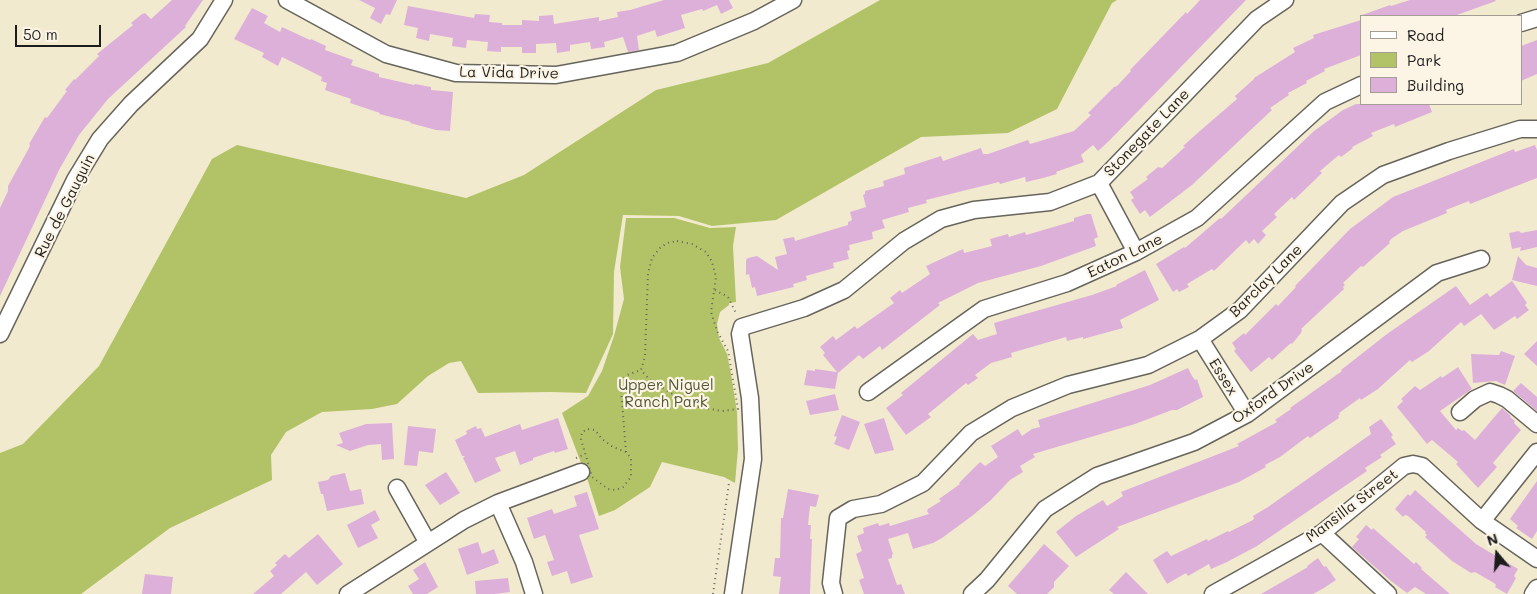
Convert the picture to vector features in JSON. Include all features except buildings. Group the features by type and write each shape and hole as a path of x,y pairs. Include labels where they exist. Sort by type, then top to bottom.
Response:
{"street":[{"name":"Rue de Gauguin","path":"0,334 75,180 100,139 131,104 200,39 224,0"},
{"name":"La Vida Drive","path":"287,0 386,54 456,73 556,75 676,53 754,21 793,0"},
{"name":"Stonegate Lane","path":"742,327 804,308 844,290 904,241 941,219 974,210 1050,202 1099,183 1258,19 1285,0"},
{"path":"1522,23 1537,18"},
{"name":"Eaton Lane","path":"868,392 984,309 1067,283 1136,252 1197,218 1325,102 1360,85"},
{"name":"Barclay Lane","path":"834,594 831,583 838,518 853,509 881,504 923,483 971,433 1012,408 1068,386 1148,365 1200,339 1240,310 1342,203 1383,175 1449,151 1520,129 1537,129"},
{"path":"1099,183 1136,252"},
{"name":"Oxford Drive","path":"972,594 987,580 1044,509 1097,476 1194,442 1247,414 1437,273 1481,260"},
{"path":"733,594 753,460 750,398 740,334 742,327"},
{"name":"Essex","path":"1200,339 1247,414"},
{"path":"1460,412 1475,399 1490,392 1507,399 1537,424"},
{"path":"1537,452 1482,521 1537,559"},
{"name":"Mansilla Street","path":"1213,594 1322,533 1404,466 1414,464 1422,466 1482,521"},
{"path":"348,594 464,520 498,503 581,472"},
{"path":"396,488 428,544"},
{"path":"498,503 524,562 534,594"},
{"path":"1322,533 1388,594"},
{"path":"1534,594 1537,588"}],"path":[{"path":"677,241 692,244 706,252 712,262 716,277 711,312 714,324 728,351 738,409 722,411 699,407 674,396 648,379 641,370 645,356 648,273 652,258 667,243 677,241"},
{"path":"715,290 728,297 742,327"},
{"path":"626,452 613,448 595,430 588,429 582,432 581,439 592,477 608,490 616,490 623,487 631,477 631,458 626,452 620,389 622,380 627,375 641,370"},
{"path":"713,594 729,483"}],"green space":[{"path":"880,0 1117,0 1112,3 1057,109 1008,133 921,137 776,220 712,226 679,216 623,215 614,272 613,334 586,393 478,393 461,361 449,363 428,376 397,404 372,409 322,412 286,432 271,455 272,480 170,528 81,594 0,594 0,453 23,444 99,366 212,159 237,145 466,198 524,175 656,90 768,63"},
{"name":"Upper Niguel Ranch Park","path":"626,218 674,218 710,228 736,227 733,246 736,302 729,303 720,312 717,324 719,338 727,354 737,412 738,449 735,483 724,477 662,462 650,487 615,510 599,516 562,413 588,396 602,371 614,336 624,299 620,267"}]}
